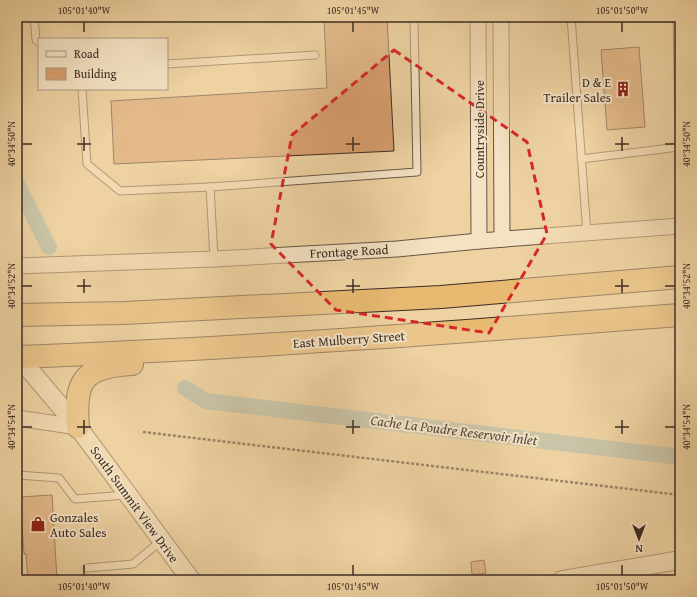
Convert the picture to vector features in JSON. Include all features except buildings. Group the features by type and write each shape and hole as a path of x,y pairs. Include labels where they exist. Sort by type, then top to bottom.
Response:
{"highway":[{"path":"17,315 124,313 441,297 677,277"},
{"name":"East Mulberry Street","path":"17,358 226,347 680,315"},
{"path":"613,320 668,327 680,326"},
{"path":"78,427 77,408 81,384 87,376 96,371 116,365 174,361 226,347"}],"street":[{"name":"Countryside Drive","path":"478,17 479,241"},
{"name":"Countryside Drive","path":"501,17 502,239"},
{"name":"Frontage Road","path":"17,266 214,259 398,248 680,226"},
{"name":"South Summit View Drive","path":"17,358 78,427 191,580"},
{"path":"17,418 78,427"},
{"path":"562,580 680,560"}],"lane":[{"path":"34,17 36,40 38,41"},
{"path":"82,90 87,164 120,191 210,187 417,172 414,20 412,17"},
{"path":"571,17 587,234"},
{"path":"677,17 680,176"},
{"path":"168,64 315,55"},
{"path":"581,159 679,147"},
{"path":"210,187 214,259"},
{"path":"17,475 59,478 75,499 128,494"},
{"path":"87,568 133,564 162,540"}],"path":[{"path":"144,432 680,496"}],"highlighted area":[{"path":"394,50 527,142 547,234 489,333 336,310 271,244 292,135"}],"waterway":[{"name":"Cache La Poudre Reservoir Inlet","path":"17,184 49,247"},
{"name":"Cache La Poudre Reservoir Inlet","path":"185,388 206,401 680,457"}],"place":[{"name":"D & E Trailer Sales","path":"623,89"},
{"name":"Gonzales Auto Sales","path":"38,524"}]}
